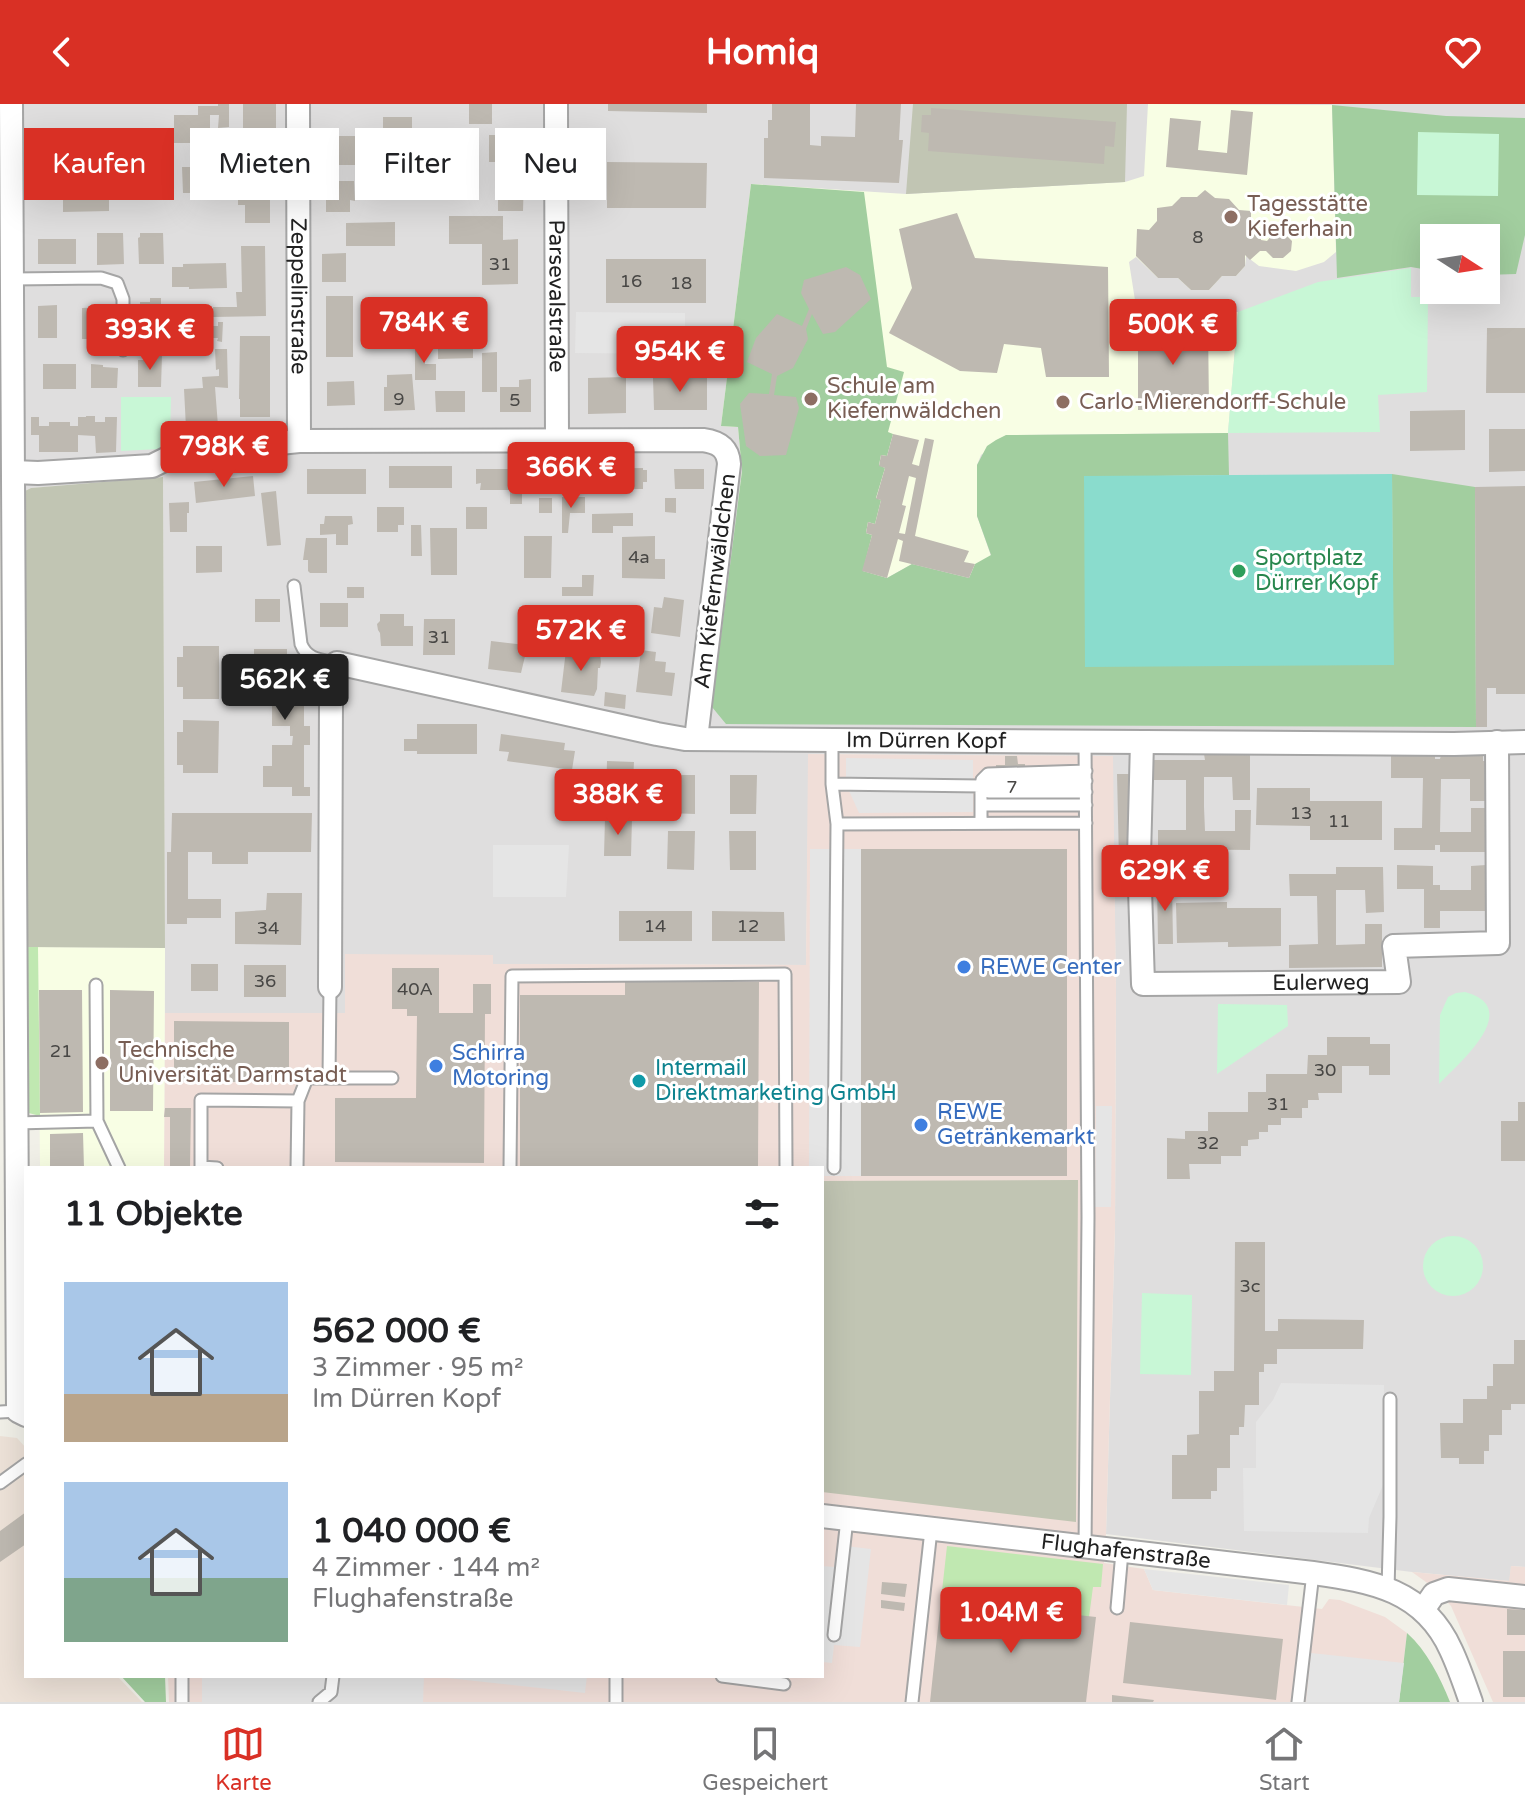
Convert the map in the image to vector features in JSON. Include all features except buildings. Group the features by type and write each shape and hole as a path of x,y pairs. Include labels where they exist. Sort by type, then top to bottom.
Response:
{"street":[{"path":"11,104 5,164 11,279 5,316 16,1123 15,1413"},
{"name":"Zeppelinstraße","path":"298,104 299,441"},
{"name":"Parsevalstraße","path":"556,104 557,440"},
{"path":"6,462 38,473 152,466 183,453 299,441 557,440"},
{"name":"Am Kiefernwäldchen","path":"557,440 703,440 715,442 728,454 696,739"},
{"path":"330,987 331,696 337,663"},
{"name":"Im Dürren Kopf","path":"337,663 657,734 696,739 1525,742"},
{"name":"Eulerweg","path":"1142,742 1139,857 1143,984 1250,984 1399,982 1394,946 1498,943 1497,742"},
{"name":"Flughafenstraße","path":"824,1516 1313,1573 1349,1578 1388,1589 1401,1594 1423,1610 1445,1637 1471,1702"},
{"path":"1423,1610 1434,1594 1448,1589 1525,1597"}],"lane":[{"path":"11,279 101,278 117,283 123,299 123,350"},
{"name":"Im Dürren Kopf","path":"294,586 301,644 308,656 337,663"},
{"path":"832,739 832,784 837,824 834,1168"},
{"path":"1085,741 1088,1217 1085,1548"},
{"path":"981,823 981,786 988,774 1086,787"},
{"path":"832,784 981,786 989,792 1086,787"},
{"path":"981,805 1086,787"},
{"path":"837,824 1086,823"},
{"path":"510,1166 512,976 785,974 786,1166"},
{"path":"96,985 97,1121 118,1166"},
{"path":"329,1078 330,987"},
{"path":"297,1166 298,1101 307,1078 392,1078"},
{"path":"201,1166 201,1100 298,1101"},
{"path":"16,1123 97,1121"},
{"path":"1388,1589 1390,1399"},
{"path":"0,1483 24,1465"},
{"path":"834,1635 847,1519"},
{"path":"912,1702 931,1530"},
{"path":"1117,1608 1122,1552"},
{"path":"1298,1702 1313,1573"},
{"path":"182,1678 182,1702"},
{"path":"319,1702 331,1692 333,1678"},
{"path":"616,1678 616,1702"},
{"path":"738,1678 784,1684"}],"shaded area":[{"path":"0,104 1525,104 1525,1567 1511,1566 1510,1581 1106,1534 1115,1228 1116,990 1112,756 809,754 806,965 493,964 493,955 345,955 345,1013 165,1013 163,478 31,488 25,491 0,461"},
{"path":"913,104 1127,104 1125,182 906,194"},
{"path":"1148,104 1332,105 1336,252 1324,262 1296,271 1259,266 1246,256 1245,266 1236,276 1222,276 1209,290 1191,290 1178,278 1158,278 1136,257 1129,262 1137,313 1238,312 1228,433 1007,435 981,455 977,465 977,516 991,556 969,578 912,564 887,578 732,557 742,471 738,427 721,426 751,184 906,194 1125,182 1144,176"},
{"path":"576,312 685,313 685,354 575,353"},
{"name":"Sportplatz Dürrer Kopf","path":"1392,474 1394,665 1085,667 1084,476"},
{"path":"163,477 165,948 24,947 23,496 31,488"},
{"path":"808,754 1113,756 1115,1228 1104,1563 1144,1569 1153,1590 1322,1609 1329,1599 1340,1600 1385,1617 1407,1633 1399,1702 169,1702 168,1678 824,1678 824,1166 164,1166 165,1013 345,1013 345,954 493,955 493,964 806,965"},
{"path":"846,758 973,760 973,812 859,813 846,784"},
{"path":"493,845 569,845 566,897 493,897"},
{"path":"810,849 861,849 861,1176 824,1176 824,1166 809,1166"},
{"name":"Technische Universität Darmstadt","path":"38,947 165,948 164,1166 40,1166"},
{"path":"1096,1106 1112,1106 1111,1207 1095,1207"},
{"path":"1078,1180 1076,1522 824,1492 824,1181"},
{"path":"1281,1383 1384,1385 1383,1485 1369,1518 1368,1533 1244,1531 1243,1468 1256,1468 1256,1422 1273,1400"},
{"path":"0,1436 17,1438 24,1446 24,1678 119,1678 142,1702 0,1702"},
{"path":"837,1545 871,1549 860,1647 834,1645 832,1663 824,1662 824,1566 834,1567"},
{"path":"1511,1566 1525,1567 1525,1702 1493,1702 1451,1606 1433,1587 1412,1572 1509,1581"},
{"path":"1144,1569 1289,1585 1287,1605 1153,1590"},
{"path":"1311,1653 1404,1663 1399,1702 1306,1702"},
{"path":"202,1678 424,1678 423,1702 202,1702"},
{"path":"447,1678 587,1678 585,1693"}],"green space":[{"path":"1332,105 1446,116 1525,118 1525,235 1516,274 1500,275 1500,224 1420,224 1420,269 1411,267 1337,278"},
{"path":"1418,132 1499,134 1498,196 1417,195"},
{"path":"751,184 864,192 887,367 904,372 888,432 893,434 887,456 881,455 879,465 885,468 876,498 881,500 875,524 868,522 866,533 872,535 863,571 887,578 912,564 969,578 975,564 991,555 977,516 977,465 987,446 1006,435 1228,433 1229,475 1085,477 1393,665 1392,474 1475,487 1476,727 726,724 712,707 742,471 738,427 721,426"},
{"path":"1411,268 1411,297 1420,297 1420,304 1428,304 1427,392 1378,395 1380,432 1228,433 1238,312 1318,282"},
{"path":"121,397 171,397 170,441 159,449 121,451"},
{"path":"24,947 38,947 40,1116 25,1112"},
{"path":"1465,992 1482,1000 1489,1010 1488,1023 1471,1050 1439,1084 1440,1015 1448,997"},
{"path":"1218,1004 1287,1005 1288,1026 1217,1074"},
{"path":"1453,1236 1474,1245 1483,1266 1474,1287 1453,1296 1432,1287 1423,1266 1432,1245"},
{"path":"1142,1293 1192,1295 1191,1375 1140,1374"},
{"path":"947,1546 1103,1564 1101,1587 1093,1587 1089,1617 941,1600"},
{"path":"1407,1633 1432,1665 1450,1702 1399,1702"},
{"path":"123,1678 165,1678 166,1702 145,1702"}],"place":[{"name":"Tagesstätte Kieferhain","path":"1231,217"},
{"name":"Schule am Kiefernwäldchen","path":"811,399"},
{"name":"Carlo-Mierendorff-Schule","path":"1063,402"},
{"name":"Sportplatz Dürrer Kopf","path":"1239,571"},
{"name":"REWE Center","path":"964,967"},
{"name":"Technische Universität Darmstadt","path":"102,1063"},
{"name":"Schirra Motoring","path":"436,1066"},
{"name":"Intermail Direktmarketing GmbH","path":"639,1081"},
{"name":"REWE Getränkemarkt","path":"921,1125"}]}
